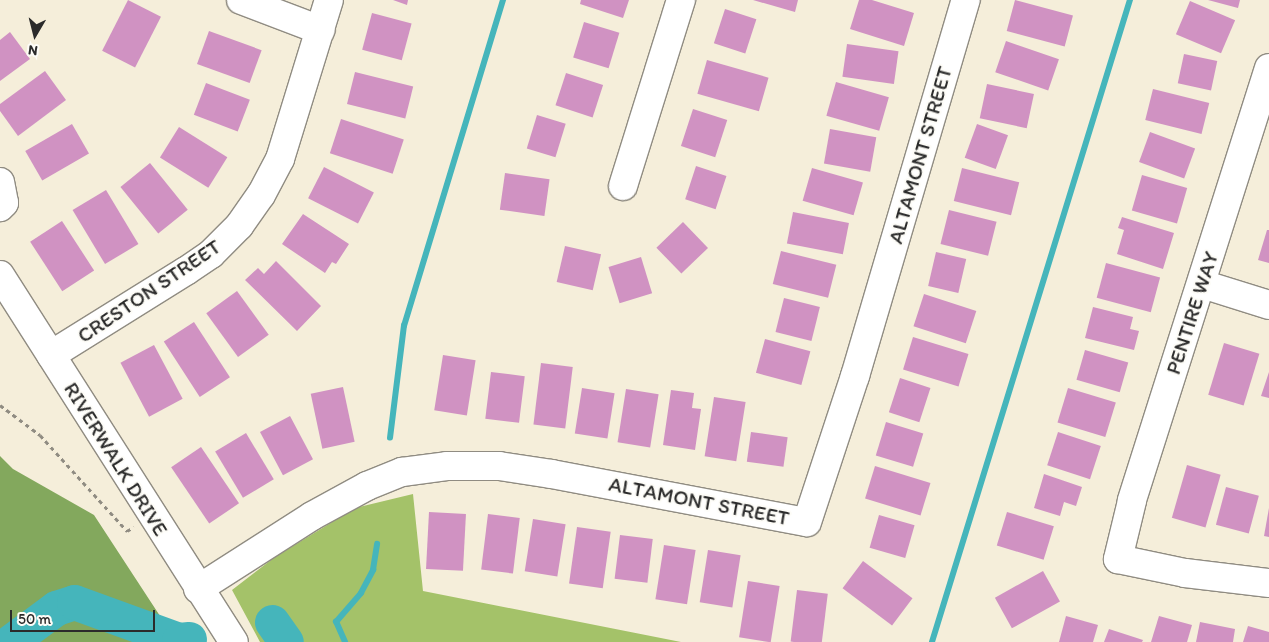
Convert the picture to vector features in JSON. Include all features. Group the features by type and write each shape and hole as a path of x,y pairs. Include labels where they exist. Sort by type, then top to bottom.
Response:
{"street":[{"path":"241,0 320,30"},
{"name":"CRESTON STREET","path":"52,355 194,265 239,226 262,196 280,158 329,0"},
{"path":"623,186 681,0"},
{"name":"ALTAMONT STREET","path":"198,590 312,516 366,486 402,472 447,466 499,466 552,474 808,522 855,376 966,0"},
{"name":"PENTIRE WAY","path":"1269,68 1132,501 1118,559 1185,573 1269,583"},
{"path":"0,182 4,203 0,208"},
{"name":"RIVERWALK DRIVE","path":"0,275 198,590 234,642"},
{"path":"1202,284 1269,305"}],"path":[{"path":"0,404 40,435 127,531 152,517"}],"green space":[{"path":"0,456 13,469 94,515 177,642 0,642"},
{"path":"413,494 423,591 681,642 260,642 232,590 275,557 355,508"}],"building":[{"path":"128,0 161,17 135,68 102,51"},
{"path":"393,0 408,0 407,5"},
{"path":"581,0 629,0 623,18 580,4"},
{"path":"753,0 798,0 795,12"},
{"path":"859,0 872,0 914,13 904,46 850,29"},
{"path":"1015,0 1073,16 1065,46 1007,31"},
{"path":"1208,0 1240,0 1238,8"},
{"path":"1190,1 1235,20 1221,53 1176,34"},
{"path":"725,9 756,19 745,53 714,43"},
{"path":"372,13 412,24 402,60 362,50"},
{"path":"584,22 619,33 609,68 573,57"},
{"path":"209,31 262,50 250,83 197,64"},
{"path":"10,32 30,59 0,81 0,40"},
{"path":"1006,41 1059,59 1048,90 995,72"},
{"path":"847,44 898,51 894,84 842,77"},
{"path":"1184,54 1217,61 1211,90 1178,83"},
{"path":"707,60 769,78 759,111 697,94"},
{"path":"45,71 66,100 18,136 0,111 0,104"},
{"path":"355,72 413,87 405,119 347,104"},
{"path":"566,73 603,85 593,117 555,105"},
{"path":"836,82 889,97 879,131 826,116"},
{"path":"206,83 250,100 238,132 194,115"},
{"path":"987,84 1034,94 1027,128 980,118"},
{"path":"1153,89 1209,103 1202,134 1145,120"},
{"path":"693,109 727,120 715,157 681,146"},
{"path":"537,115 566,124 555,157 527,148"},
{"path":"341,119 404,139 393,174 330,153"},
{"path":"72,124 89,153 42,180 25,151"},
{"path":"977,124 1008,135 996,169 965,158"},
{"path":"179,127 227,157 208,188 160,158"},
{"path":"830,129 876,137 870,172 824,163"},
{"path":"1150,132 1195,148 1184,178 1139,162"},
{"path":"150,163 188,210 158,234 120,187"},
{"path":"696,166 726,176 716,209 685,199"},
{"path":"324,167 374,192 358,224 308,198"},
{"path":"812,168 863,183 854,215 803,201"},
{"path":"962,168 1019,182 1011,215 954,201"},
{"path":"505,173 550,179 544,216 500,210"},
{"path":"1142,175 1187,188 1177,224 1132,211"},
{"path":"106,190 138,244 105,264 73,210"},
{"path":"949,210 997,222 988,256 941,244"},
{"path":"793,212 849,223 843,254 787,243"},
{"path":"303,214 349,244 336,264 332,262 325,273 282,244"},
{"path":"1122,217 1174,233 1163,269 1117,254 1124,230 1118,228"},
{"path":"62,221 94,270 62,291 30,242"},
{"path":"683,222 708,248 681,274 656,248"},
{"path":"1267,230 1269,230 1269,263 1258,260"},
{"path":"565,246 601,254 593,290 557,282"},
{"path":"781,251 836,265 828,298 773,284"},
{"path":"936,252 966,259 958,293 928,286"},
{"path":"641,257 652,293 620,303 608,267"},
{"path":"276,261 321,306 297,331 245,280 258,268 264,274"},
{"path":"1106,263 1160,277 1151,312 1097,298"},
{"path":"237,291 269,335 238,357 206,313"},
{"path":"924,294 976,311 966,343 913,326"},
{"path":"784,298 820,307 811,341 776,332"},
{"path":"1093,307 1133,317 1130,329 1139,331 1134,350 1085,338"},
{"path":"194,322 230,377 200,397 164,342"},
{"path":"913,337 968,354 959,386 903,370"},
{"path":"765,339 810,351 801,385 756,373"},
{"path":"1224,343 1259,354 1244,405 1208,395"},
{"path":"154,345 183,399 149,417 120,363"},
{"path":"1085,350 1128,362 1120,392 1076,380"},
{"path":"443,355 476,360 467,415 434,410"},
{"path":"541,363 573,367 565,428 533,425"},
{"path":"491,372 525,376 519,423 485,419"},
{"path":"1269,372 1269,398 1261,396"},
{"path":"900,378 930,388 919,422 889,412"},
{"path":"343,387 355,442 322,449 311,394"},
{"path":"582,388 615,393 607,439 575,433"},
{"path":"1068,388 1116,403 1105,437 1057,422"},
{"path":"626,389 659,394 650,447 618,442"},
{"path":"671,390 694,393 692,408 701,409 695,450 663,445"},
{"path":"714,397 746,402 736,461 705,456"},
{"path":"290,416 313,459 283,475 260,432"},
{"path":"886,422 923,433 913,467 876,455"},
{"path":"751,432 788,437 783,467 747,462"},
{"path":"1058,432 1101,446 1090,479 1047,465"},
{"path":"246,433 274,479 243,498 215,452"},
{"path":"201,447 239,503 209,524 171,467"},
{"path":"1187,465 1221,475 1205,528 1172,518"},
{"path":"875,466 930,483 921,515 865,499"},
{"path":"1044,474 1082,487 1076,506 1064,502 1060,516 1034,508"},
{"path":"1226,487 1259,496 1249,533 1216,525"},
{"path":"1269,508 1269,537 1264,536"},
{"path":"429,512 466,514 463,571 426,569"},
{"path":"1007,512 1054,526 1044,560 997,545"},
{"path":"488,514 520,518 513,573 481,570"},
{"path":"879,515 915,525 905,558 870,548"},
{"path":"533,519 566,524 557,577 525,571"},
{"path":"577,527 611,532 603,588 569,583"},
{"path":"620,535 653,539 647,583 615,579"},
{"path":"664,545 696,550 687,604 655,599"},
{"path":"708,550 741,555 732,608 700,602"},
{"path":"863,561 913,598 892,625 843,588"},
{"path":"1043,571 1060,602 1012,628 995,598"},
{"path":"748,581 780,586 771,642 739,637"},
{"path":"797,590 828,594 822,642 791,642"},
{"path":"1066,616 1098,625 1093,642 1059,642"},
{"path":"1159,616 1192,625 1187,642 1151,642"},
{"path":"1200,622 1235,629 1233,642 1196,642"},
{"path":"1248,626 1269,632 1269,642 1243,642"},
{"path":"1109,629 1143,640 1142,642 1104,642"}],"waterway":[{"path":"390,438 404,326 503,0"},
{"path":"932,642 1130,0"},
{"path":"345,642 336,622 361,593 373,570 377,544"},
{"path":"10,642 56,608 74,602 179,640 189,639"},
{"path":"272,622 286,642"}]}
